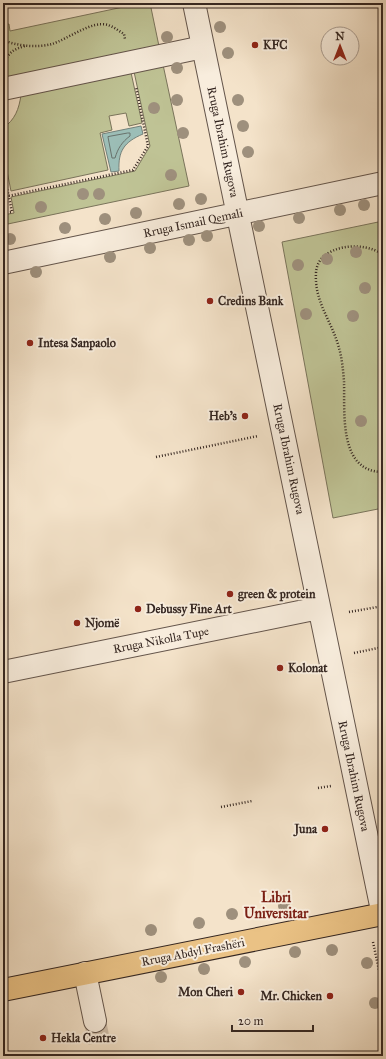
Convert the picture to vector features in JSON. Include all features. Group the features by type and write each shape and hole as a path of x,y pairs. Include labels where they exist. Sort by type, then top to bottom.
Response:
{"main road":[{"name":"Rruga Abdyl Frashëri","path":"3,990 383,915"}],"street":[{"name":"Rruga Ibrahim Rugova","path":"194,3 383,915"},
{"path":"3,89 203,47"},
{"name":"Rruga Ismail Qemali","path":"3,263 383,183"},
{"name":"Rruga Nikolla Tupe","path":"3,672 320,608"},
{"path":"85,973 95,1021"}],"path":[{"path":"3,21 8,20"},
{"path":"3,40 28,46 51,44 97,25 108,25 124,34 148,146 133,170 3,198"},
{"path":"3,66 10,53 15,49 28,46"},
{"path":"3,169 12,212 3,214"},
{"path":"383,255 370,249 351,246 339,248 318,262 316,272 319,300 339,348 344,379 344,418 349,446 354,458 361,466 373,472 383,472"},
{"path":"156,457 260,436"},
{"path":"349,612 383,606"},
{"path":"222,807 252,801"}],"green space":[{"path":"142,3 150,3 160,51 3,85 3,25 9,24 10,31"},
{"path":"162,60 189,186 3,225 3,215 14,213 11,197 135,171 150,146 133,67"},
{"path":"130,68 142,123 129,126 126,113 109,116 112,130 100,133 108,170 11,191 3,151 3,128 16,114 21,95"},
{"path":"383,221 383,508 333,518 282,242"}],"water":[{"path":"141,126 143,134 131,140 121,153 119,171 111,172 102,134"}],"tunnel":[{"path":"95,1021 102,1056"}],"place":[{"name":"KFC","path":"255,45"},
{"name":"Credins Bank","path":"210,301"},
{"name":"Intesa Sanpaolo","path":"30,343"},
{"name":"Heb's","path":"245,416"},
{"name":"green & protein","path":"230,594"},
{"name":"Debussy Fine Art","path":"138,609"},
{"name":"Njomë","path":"77,623"},
{"name":"Kolonat","path":"280,668"},
{"name":"Juna","path":"325,829"},
{"name":"Mon Cheri","path":"241,992"},
{"name":"Mr. Chicken","path":"330,996"},
{"name":"Hekla Centre","path":"43,1038"}],"district":[{"name":"Libri Universitar","path":"276,906"}]}
